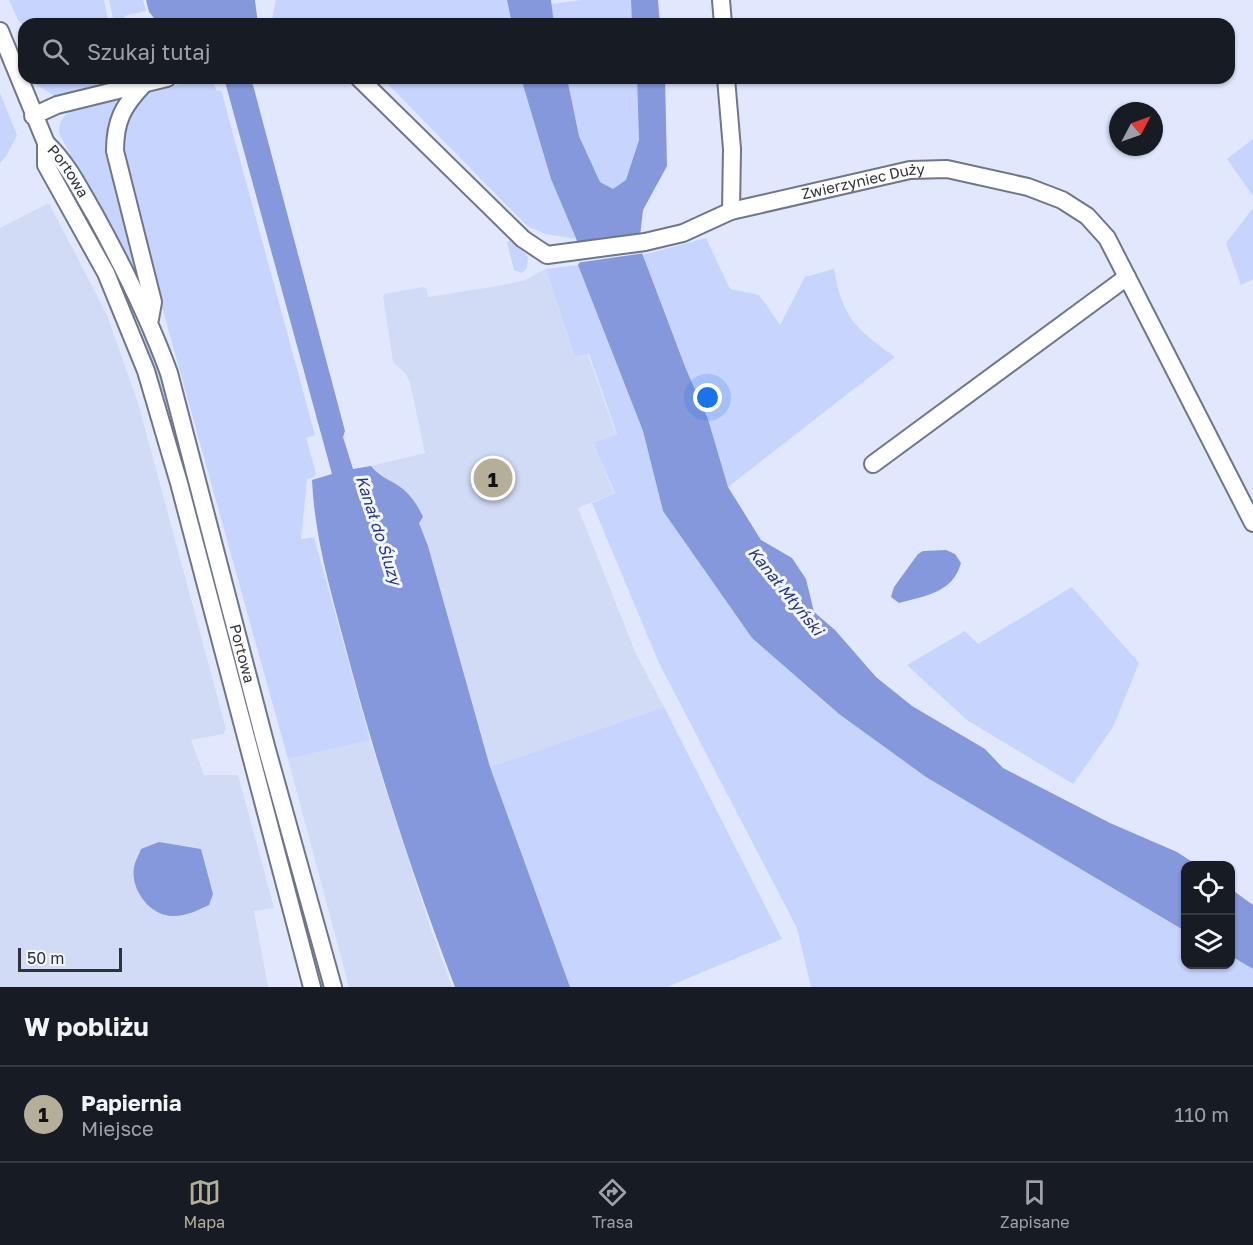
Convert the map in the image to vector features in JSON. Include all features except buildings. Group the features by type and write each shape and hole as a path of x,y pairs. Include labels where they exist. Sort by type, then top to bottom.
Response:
{"street":[{"path":"721,0 722,18"},
{"path":"0,31 18,77"},
{"path":"21,84 46,143"},
{"path":"33,116 57,105 146,84"},
{"name":"Zwierzyniec Duży","path":"365,84 523,239 547,255 645,242 683,233 731,211 910,170 947,170 982,175 1028,187 1062,200 1087,216 1107,238 1253,524"},
{"path":"727,84 732,149 731,211"},
{"path":"131,329 150,321 153,302 115,151 115,130 124,105 143,85"},
{"name":"Portowa","path":"46,143 65,161 150,321 169,373 266,746 333,987"},
{"name":"Portowa","path":"46,143 46,165 106,273 147,371 179,483 312,987"},
{"path":"873,464 1127,277"}],"shaded area":[{"path":"9,0 104,0 108,18 18,18 18,20"},
{"path":"109,0 143,0 146,11 124,16 125,18 113,18"},
{"path":"276,0 507,0 511,18 272,18"},
{"path":"581,0 631,0 632,18 553,18 551,4"},
{"path":"36,84 119,84 58,98"},
{"path":"182,84 214,84 217,91 221,90 315,435 306,438 316,473 314,477 307,479 301,539 314,537 370,740 288,759 120,156 126,114 146,94"},
{"path":"388,84 523,84 551,179 576,239 546,234 527,226"},
{"path":"568,84 637,84 639,140 626,181 613,189 600,182 579,136"},
{"path":"0,93 17,135 7,155 0,163"},
{"path":"114,98 118,105 110,128 143,292 59,133 64,116 71,111"},
{"path":"1253,139 1253,196 1227,159"},
{"path":"60,163 139,317 136,318 132,314 55,169"},
{"path":"49,203 107,315 139,406 226,729 223,734 191,740 204,775 238,775 274,908 254,911 268,987 0,987 0,228"},
{"path":"1253,208 1253,279 1241,285 1226,243"},
{"path":"706,238 730,289 759,295 780,325 805,277 834,269 842,300 853,321 860,330 895,357 728,487 708,419 686,369 643,255"},
{"path":"511,240 528,257 527,268 522,273 514,270 507,242"},
{"path":"578,265 643,431 663,511 752,638 839,714 926,777 1181,929 1181,969 1235,969 1235,958 1253,969 1253,987 811,987 797,928 659,663 592,503 615,493 593,443 617,434 589,354 575,357 546,269"},
{"path":"546,269 575,357 588,355 616,434 593,443 614,493 578,508 636,654 664,707 490,767 428,546 419,523 371,466 425,453 410,383 405,373 393,362 383,296 423,287 427,289 428,297 498,286 525,280"},
{"path":"144,331 157,356 256,733 253,734 141,337"},
{"path":"1072,587 1139,663 1113,727 1073,784 967,720 907,665 965,631 978,644"},
{"path":"664,707 782,939 667,987 570,987 490,767"},
{"path":"370,740 431,930 452,987 349,987 288,759"},
{"path":"267,770 327,987 319,987 263,776"}],"water":[{"path":"146,0 255,0 257,18 154,18 149,12"},
{"path":"507,0 551,0 553,18 511,18"},
{"path":"631,0 658,0 660,18 632,18"},
{"name":"Kanał do Śluzy","path":"226,84 253,85 345,431 343,437 353,469 371,466 406,492 415,502 423,517 419,523 428,546 490,767 570,987 455,987 424,904 383,777 329,586 316,524 312,480 332,474"},
{"name":"Kanał Młyński","path":"523,84 568,84 579,136 600,182 613,189 626,180 639,140 637,84 665,84 667,166 643,210 639,245 686,369 708,419 728,487 761,540 792,558 806,579 814,612 835,630 876,677 912,706 985,749 1003,768 1110,823 1177,852 1191,861 1181,861 1181,929 926,777 839,714 752,638 663,511 643,431 578,265 583,255 551,179"},
{"path":"946,550 955,554 961,563 957,573 944,587 936,592 899,603 891,597 894,587 918,554 923,551"},
{"path":"159,842 201,849 213,894 209,905 188,914 174,916 157,912 144,900 135,885 135,865 141,849"},
{"path":"1235,892 1253,905 1253,969 1235,958"}],"pier":[{"path":"644,233 642,245 645,253 576,263 580,255 574,242"}],"place":[{"name":"Papiernia","path":"493,478"}]}
